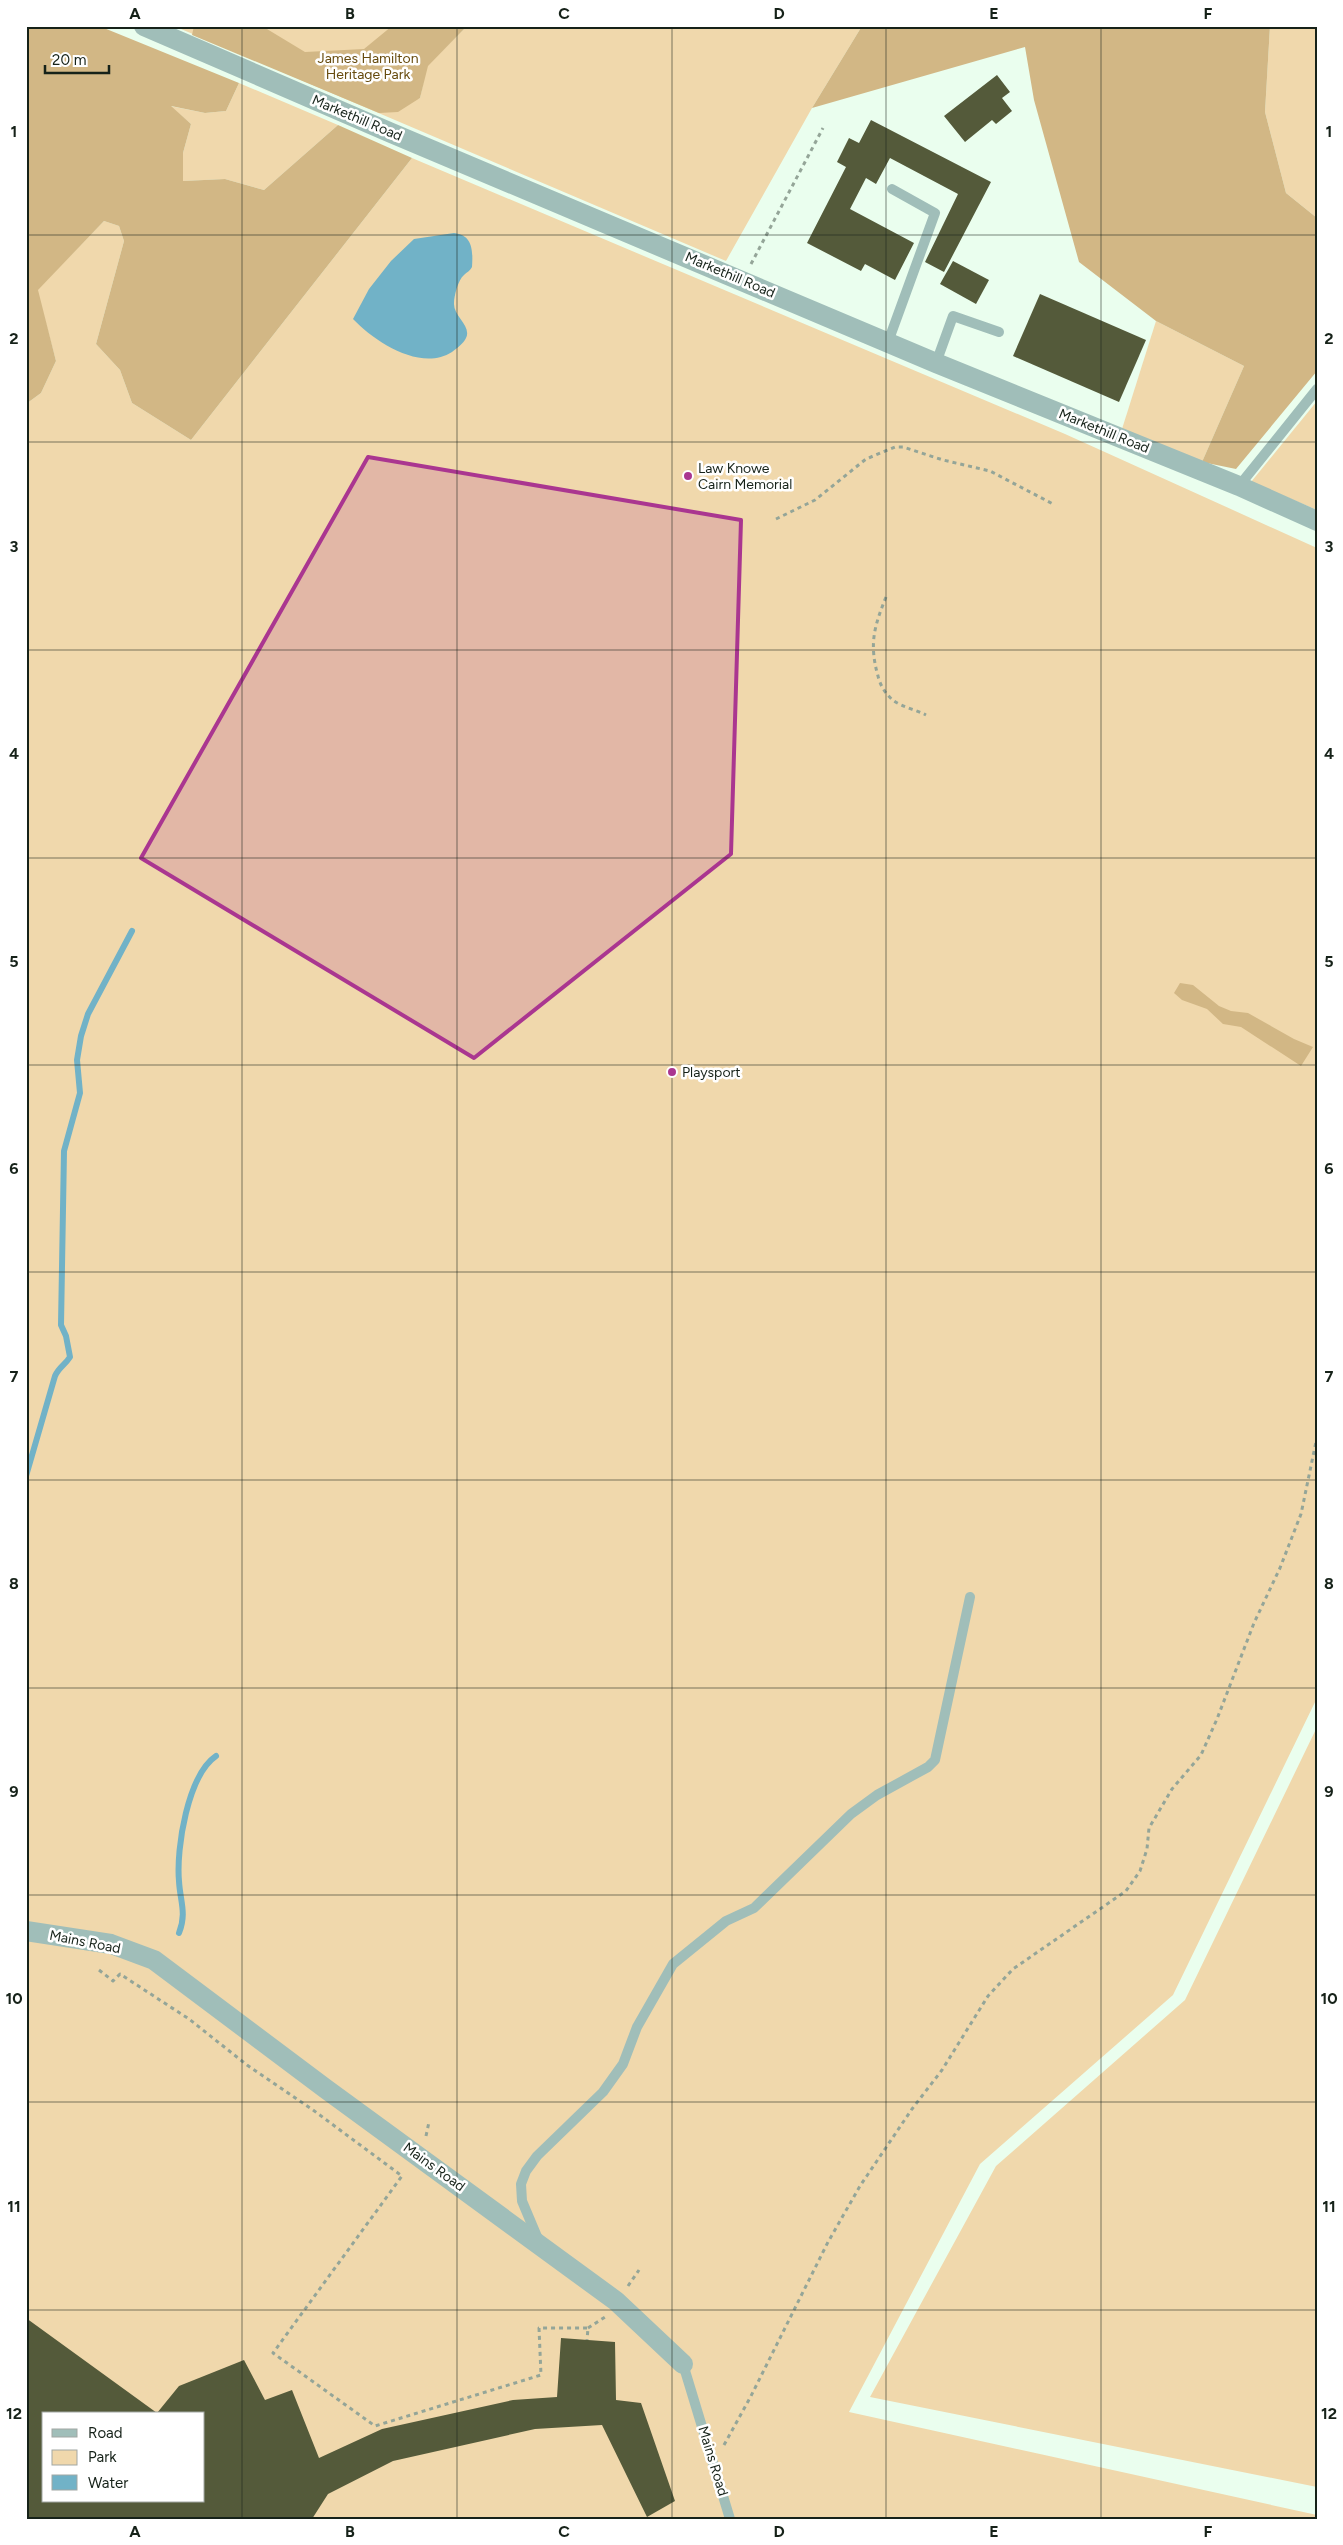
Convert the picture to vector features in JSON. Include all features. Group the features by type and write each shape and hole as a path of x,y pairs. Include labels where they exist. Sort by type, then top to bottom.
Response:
{"street":[{"name":"Markethill Road","path":"156,29 389,132 936,363 1239,486 1317,521"},
{"name":"Mains Road","path":"26,1931 111,1944 154,1960 616,2301 683,2364"}],"lane":[{"path":"888,342 935,213 892,189"},
{"path":"936,363 952,316 999,332"},
{"path":"1239,486 1317,389"},
{"path":"540,2245 522,2201 521,2184 526,2172 537,2156 603,2092 623,2064 637,2027 673,1964 726,1921 754,1908 851,1814 877,1795 928,1767 935,1760 970,1596"},
{"name":"Mains Road","path":"683,2364 730,2519"}],"path":[{"path":"743,280 823,128"},
{"path":"776,519 820,497 866,459 895,447 903,447 943,460 990,471 1052,504"},
{"path":"886,597 878,617 871,648 879,679 888,696 895,702 926,715"},
{"path":"713,2463 752,2396 828,2242 860,2186 912,2109 942,2070 988,1996 1013,1969 1126,1891 1140,1871 1147,1849 1149,1828 1172,1789 1201,1755 1217,1719 1238,1661 1280,1568 1300,1514 1317,1437"},
{"path":"99,1970 114,1980 120,1974 189,2019 247,2065 313,2110 402,2176 273,2353 375,2426 541,2375 539,2328 588,2328 587,2340"}],"highlighted area":[{"path":"368,457 741,520 731,854 474,1058 141,858"}],"green space":[{"path":"26,26 99,26 239,83 226,111 205,113 171,106 191,124 183,153 183,181 225,179 264,190 338,125 412,158 191,440 132,403 120,370 96,344 124,241 119,226 104,221 38,290 56,361 41,393 26,404"},
{"path":"174,26 459,26 379,112 420,98 427,66 467,26 862,26 812,108 726,261"},
{"name":"James Hamilton Heritage Park","path":"194,26 262,26 305,52 364,49 392,26 467,26 428,66 420,98 398,112 379,113 192,35"},
{"path":"862,26 1270,26 1265,112 1286,193 1317,218 1317,371 1236,469 1202,462 1244,366 1156,321 1079,262 1034,100 1025,47 812,108"},
{"path":"1270,26 1317,26 1317,218 1286,193 1265,112"},
{"path":"239,83 338,125 264,190 225,179 183,181 183,153 191,124 170,106 205,113 226,111"},
{"name":"Playsport","path":"412,158 1065,434 1317,548 1317,1698 1173,1995 980,2164 849,2412 1317,2515 1317,2519 26,2519 26,404 41,393 56,361 37,290 104,221 119,226 124,241 96,344 120,370 132,403 191,440"},
{"path":"1156,321 1244,366 1202,462 1122,429"},
{"path":"1317,401 1317,510 1251,482"},
{"path":"1180,983 1193,985 1219,1006 1231,1011 1248,1013 1294,1039 1313,1047 1301,1066 1241,1027 1223,1024 1207,1009 1182,1000 1174,993"},
{"path":"1317,1727 1317,2487 870,2397 996,2166 1185,2000"}],"water":[{"path":"454,233 465,237 472,250 472,267 460,280 455,296 454,308 467,329 465,340 458,347 440,357 427,359 413,356 399,352 373,337 353,319 369,289 391,261 414,239"}],"building":[{"path":"997,75 1010,92 1002,98 1012,111 996,124 992,120 965,142 944,116"},
{"path":"871,120 991,182 944,272 925,262 958,194 890,158 876,184 866,178 850,209 914,243 895,280 865,264 861,271 807,243 846,167 837,162 849,138 859,143"},
{"path":"953,261 989,280 976,304 940,284"},
{"path":"1040,294 1146,340 1119,402 1013,356"},
{"path":"26,2318 156,2412 42,2412 42,2502 205,2502 205,2412 158,2412 179,2386 244,2360 265,2400 292,2390 319,2458 382,2429 513,2400 557,2397 561,2338 615,2342 616,2400 641,2403 675,2501 647,2517 602,2425 535,2429 393,2461 328,2494 312,2519 26,2519"}],"waterway":[{"path":"26,1476 55,1376 70,1357 66,1336 61,1325 64,1151 80,1093 77,1060 81,1036 88,1014 132,931"},
{"path":"179,1933 183,1919 179,1867 182,1832 191,1795 198,1779 206,1765 216,1756"}],"place":[{"name":"Law Knowe Cairn Memorial","path":"688,476"},
{"name":"Playsport","path":"672,1072"}]}
